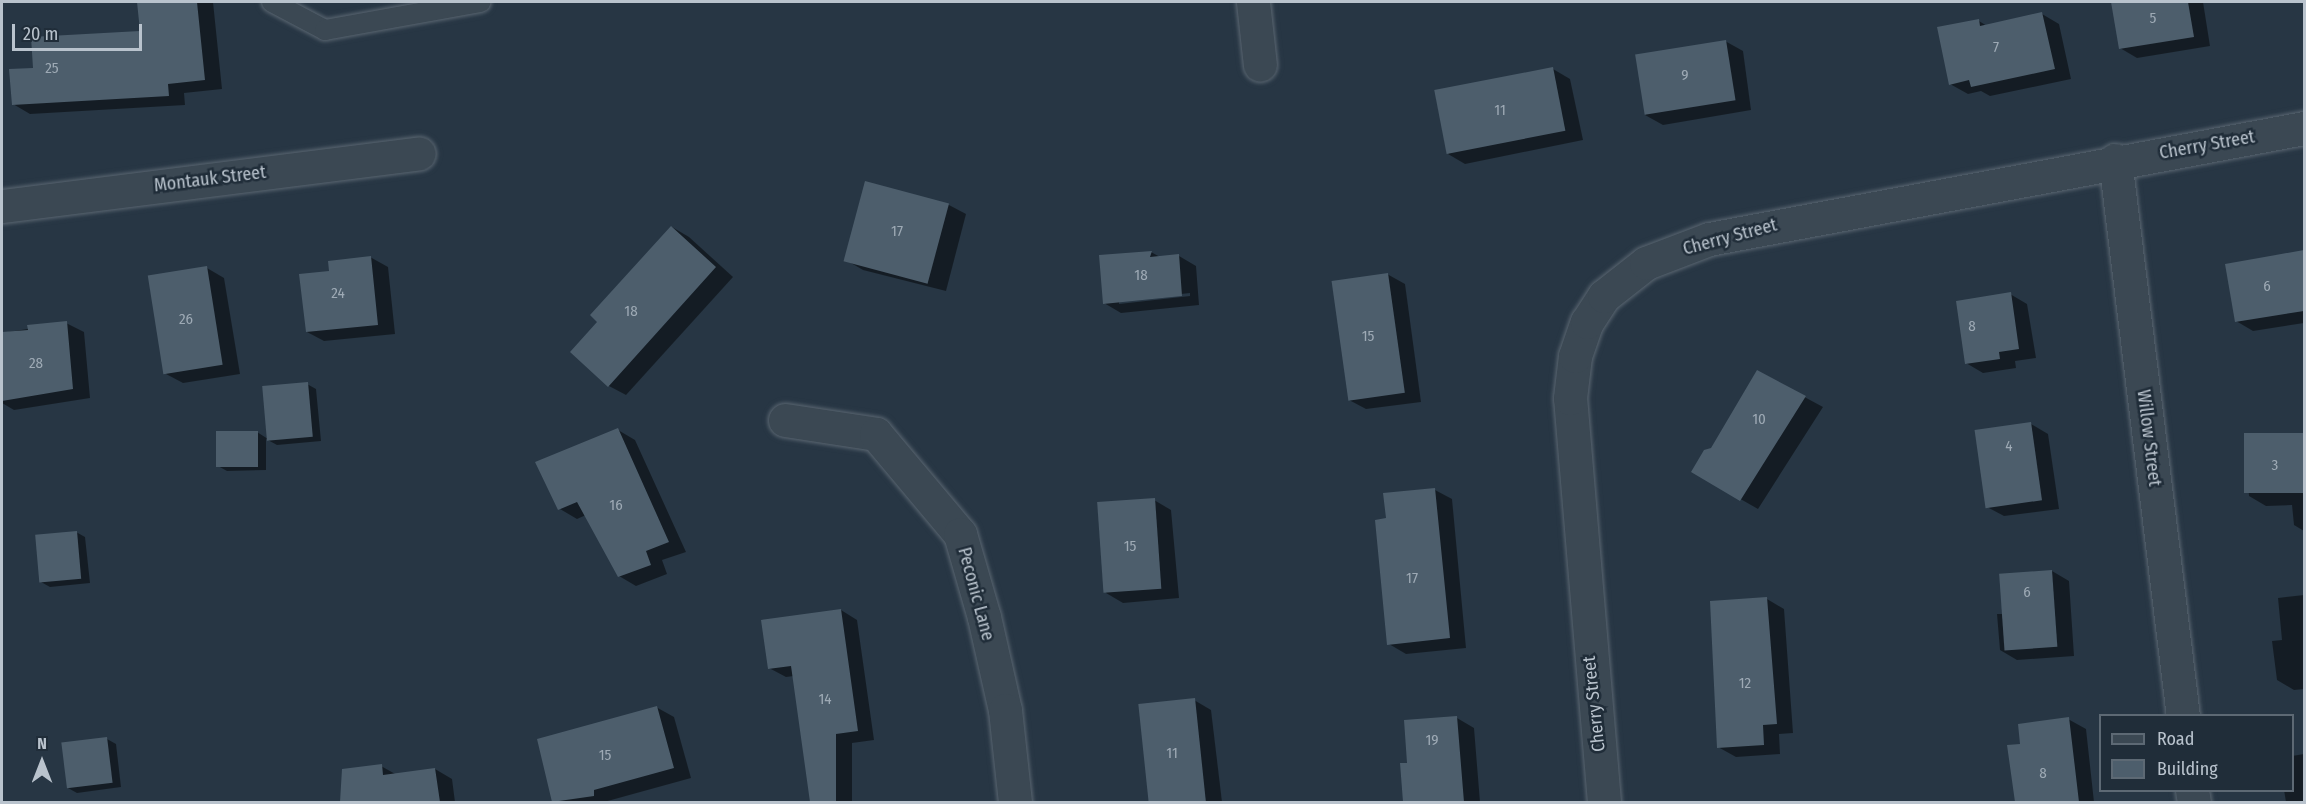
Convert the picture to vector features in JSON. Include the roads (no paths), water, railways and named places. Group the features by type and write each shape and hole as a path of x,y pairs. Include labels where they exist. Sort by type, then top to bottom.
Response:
{"street":[{"path":"1253,2 1260,65"},
{"name":"Cherry Street","path":"1604,802 1570,398 1575,356 1587,322 1604,296 1646,263 1709,238 2115,160 2304,128"},
{"name":"Montauk Street","path":"2,206 419,153"},
{"name":"Willow Street","path":"2115,160 2183,714"},
{"name":"Peconic Lane","path":"784,420 876,435 960,534 984,617 1005,710 1015,802"}],"lane":[{"path":"272,2 325,30 482,2"}]}
